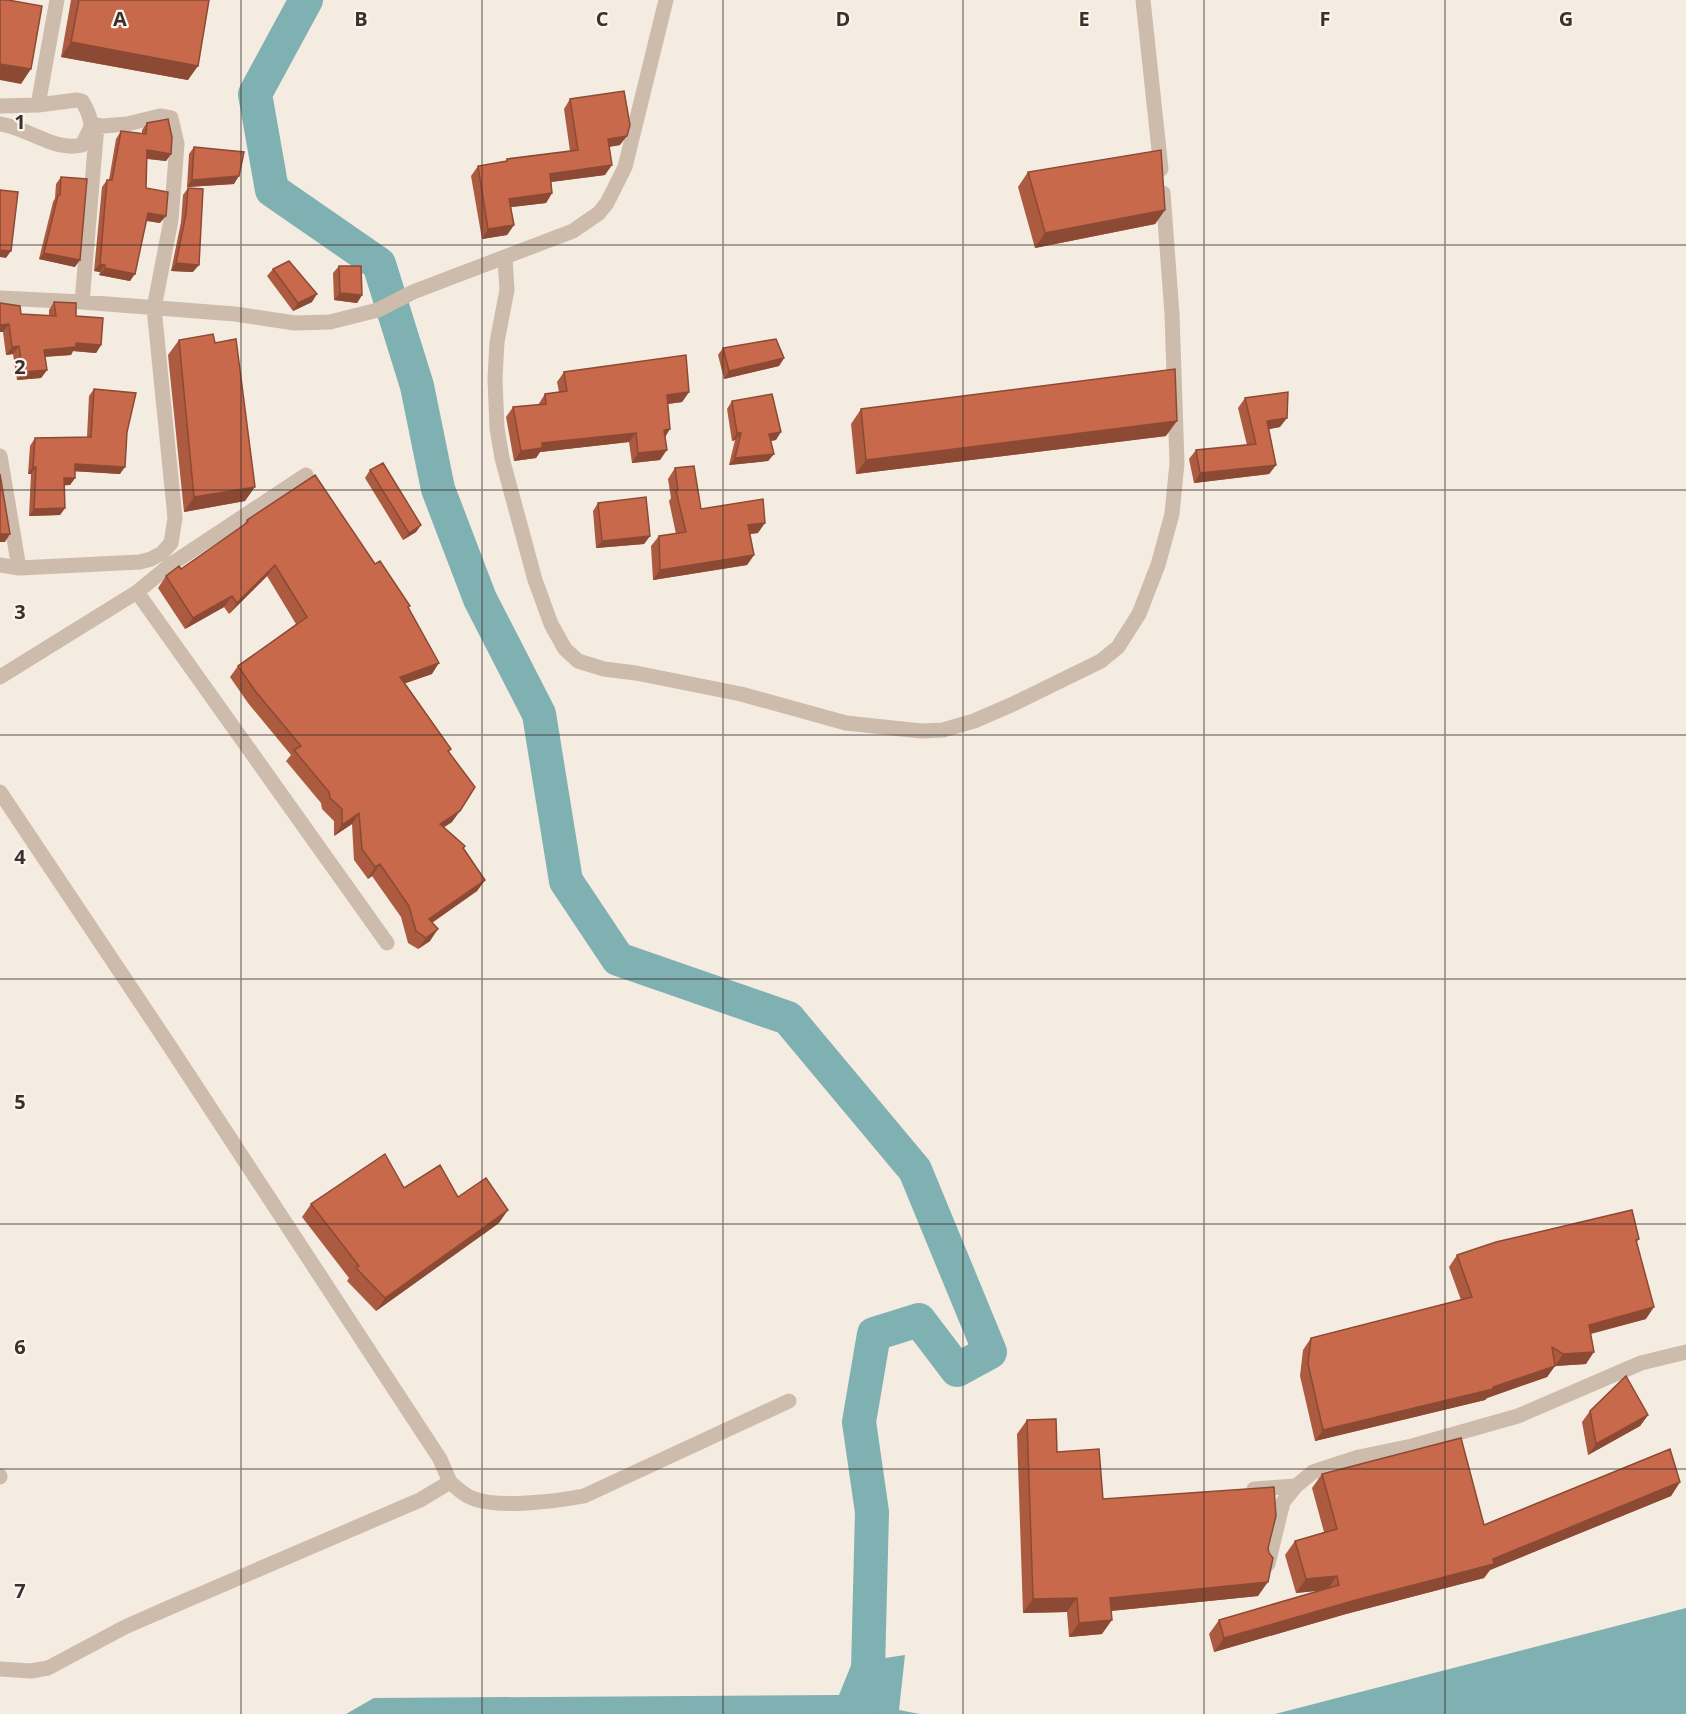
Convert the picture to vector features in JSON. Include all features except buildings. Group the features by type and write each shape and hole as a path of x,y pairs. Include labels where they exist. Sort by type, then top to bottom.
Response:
{"street":[{"path":"0,298 235,314 317,324 378,310 413,292 573,231 599,213 617,186 627,159 666,0"},
{"path":"505,258 507,290 497,342 495,379 497,428 504,467 535,580 551,624 565,649 578,661 604,669 636,673 741,694 846,723 921,732 943,730 974,720 1011,705 1101,661 1118,647 1139,614 1158,565 1172,514 1177,463 1172,314 1159,149 1143,0"},
{"path":"38,105 51,9"},
{"path":"0,106 82,101 94,126 82,302"},
{"path":"0,565 19,568 140,562 162,553 171,543 175,518 154,308 171,220 177,144 171,118 160,116 127,124 94,126"},
{"path":"0,124 27,131 59,146 70,148 82,145 94,126"},
{"path":"0,456 19,568"},
{"path":"0,677 137,592 170,565 306,475"},
{"path":"137,592 387,943"},
{"path":"0,792 440,1459 450,1482 473,1499 489,1502 555,1502 584,1496 789,1401"},
{"path":"1268,1564 1283,1502 1312,1472 1359,1457 1412,1446 1518,1416 1641,1363 1686,1352"},
{"path":"0,1669 32,1671 48,1668 125,1627 420,1500 450,1482"},
{"path":"1239,1490 1296,1486"}],"water":[{"path":"1686,1608 1686,1714 1275,1714"},
{"path":"905,1655 899,1710 920,1714 346,1714 374,1698 839,1695 852,1663"}],"waterway":[{"path":"306,0 255,94 272,190 379,264 417,386 438,489 480,599 539,714 566,881 618,959 788,1018 915,1170 990,1352 957,1370 919,1320 874,1334 859,1422 872,1512 868,1670 860,1714"}]}
